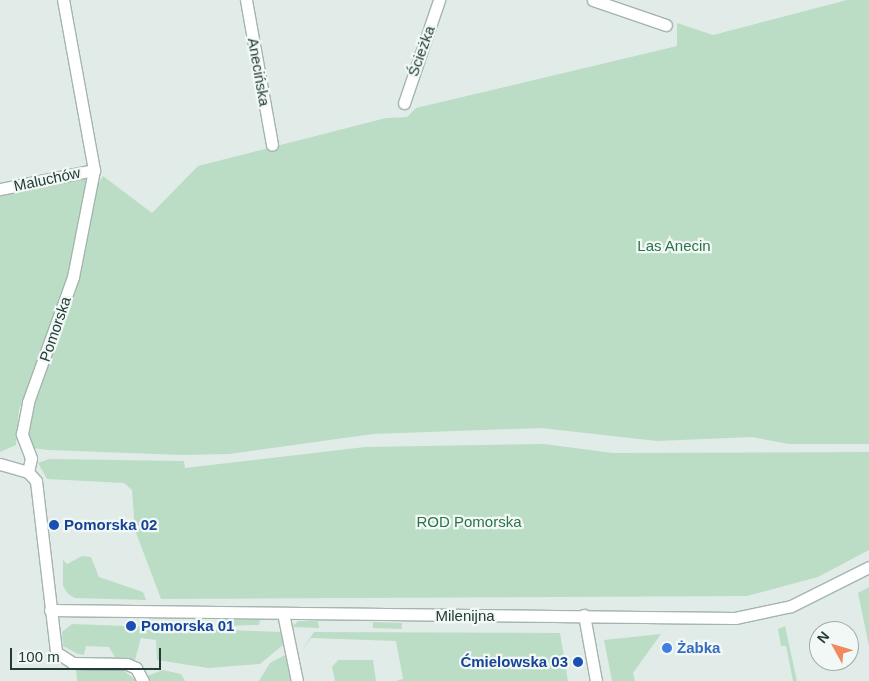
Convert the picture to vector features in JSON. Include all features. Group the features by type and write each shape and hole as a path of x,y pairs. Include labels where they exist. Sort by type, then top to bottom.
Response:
{"street":[{"name":"Pomorska","path":"63,0 94,170 72,277 28,402 22,434 32,458 28,472 36,481 56,652 73,663 127,664 136,668 143,681"},
{"name":"Anecińska","path":"246,0 272,145"},
{"name":"Ścieżka","path":"404,103 439,0"},
{"path":"593,0 666,25"},
{"name":"Maluchów","path":"0,189 94,170"},
{"path":"0,464 28,472"},
{"name":"Milenijna","path":"50,610 755,616 791,606 869,566"},
{"path":"282,613 297,681"},
{"path":"584,616 596,681"}],"green space":[{"name":"Las Anecin","path":"847,0 869,0 869,444 789,444 752,437 657,441 541,428 373,434 229,454 183,455 48,450 32,448 26,439 33,404 62,324 88,236 95,189 103,176 152,213 198,166 386,118 407,117 416,108 677,46 677,23 713,35"},
{"path":"90,177 74,259 19,410 16,445 0,452 0,195"},
{"name":"ROD Pomorska","path":"544,444 613,453 869,452 869,550 818,577 747,596 161,599 135,530 132,490 124,483 47,479 38,463 49,459 184,461 185,468 365,447"},
{"path":"82,556 91,557 99,577 143,592 146,600 75,598 68,594 63,586 63,560 67,564"},
{"path":"869,587 869,646 858,593"},
{"path":"224,619 260,620 259,625 224,626"},
{"path":"298,621 318,621 319,628 292,627"},
{"path":"373,622 402,623 402,629 373,628"},
{"path":"72,624 281,632 283,645 260,664 208,668 157,660 156,640 141,638 135,660 116,659 109,647 86,646 84,655 63,646 62,632"},
{"path":"785,626 797,681 793,681 786,646 781,646 778,629"},
{"path":"314,632 560,633 568,681 396,681 403,679 396,641 311,638 300,653"},
{"path":"661,634 633,673 635,681 612,681 604,640"},
{"path":"285,655 291,681 259,681 270,663"},
{"path":"338,660 373,660 376,681 335,681 332,667"},
{"path":"76,669 124,671 137,681 77,681"},
{"path":"163,670 181,674 185,681 148,681 147,676"}],"place":[{"name":"Pomorska 02","path":"54,525"},
{"name":"Pomorska 01","path":"131,626"},
{"name":"Żabka","path":"667,648"},
{"name":"Ćmielowska 03","path":"578,662"}]}
